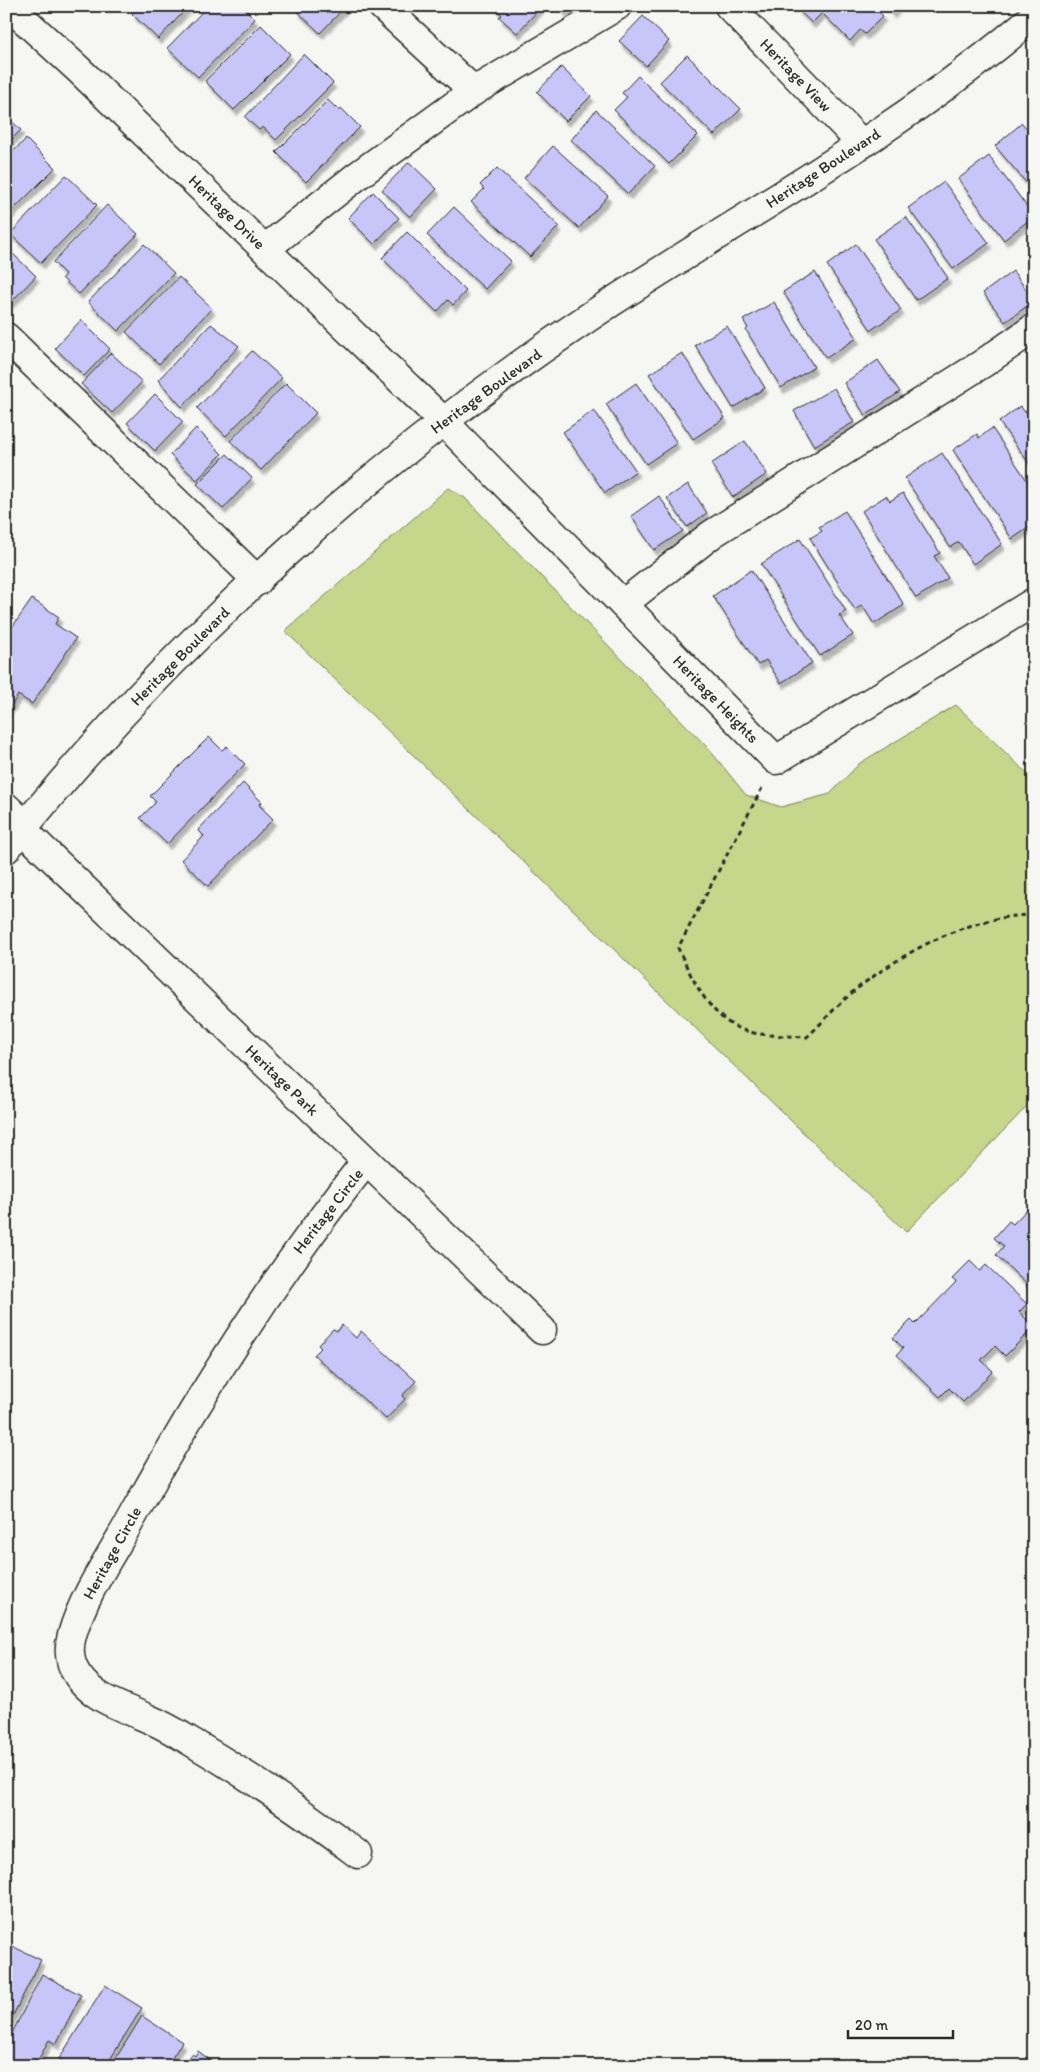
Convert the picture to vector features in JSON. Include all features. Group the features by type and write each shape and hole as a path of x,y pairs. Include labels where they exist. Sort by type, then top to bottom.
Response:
{"street":[{"path":"382,6 474,91"},
{"path":"265,249 356,176 474,91 617,6"},
{"name":"Heritage View","path":"729,6 862,144"},
{"name":"Heritage Drive","path":"6,8 21,18 78,69 443,421"},
{"name":"Heritage Boulevard","path":"15,828 152,682 258,581 360,489 443,421 592,315 862,144 932,97 1034,16"},
{"path":"623,604 712,534 982,364 1034,328"},
{"path":"6,337 258,581"},
{"name":"Heritage Heights","path":"443,421 776,760"},
{"path":"776,760 1034,602"},
{"name":"Heritage Park","path":"15,828 542,1330"},
{"name":"Heritage Circle","path":"358,1854 289,1802 240,1771 149,1719 115,1706 93,1692 77,1675 69,1656 72,1636 84,1604 222,1361 314,1226 366,1161"}],"path":[{"path":"776,760 678,948 695,985 724,1020 752,1033 807,1037 853,992 908,952 970,925 1034,915"}],"green space":[{"path":"448,488 465,498 708,748 746,795 781,807 830,794 860,763 956,705 1034,780 1034,1099 906,1232 285,631"}],"building":[{"path":"139,6 189,6 158,39 132,14"},
{"path":"208,6 242,6 255,19 198,77 167,48"},
{"path":"301,6 345,7 320,33 297,11"},
{"path":"493,6 542,6 517,33 499,17 502,15"},
{"path":"558,6 572,6 565,13"},
{"path":"800,6 873,6 883,16 865,34 860,30 850,41 822,13 812,23 797,9"},
{"path":"885,6 898,6 892,13"},
{"path":"643,16 669,41 646,66 619,41"},
{"path":"261,25 290,54 234,110 205,81"},
{"path":"304,54 333,83 276,140 263,127 259,130 245,117"},
{"path":"687,55 741,109 714,135 660,82"},
{"path":"561,67 591,96 566,121 537,92"},
{"path":"638,76 698,135 669,164 614,110 627,97 622,93"},
{"path":"328,100 339,111 341,108 360,127 306,182 276,152"},
{"path":"596,110 655,166 628,194 571,140"},
{"path":"6,116 21,130 6,145"},
{"path":"1022,123 1034,137 1034,192 995,146"},
{"path":"26,139 55,168 6,217 6,158"},
{"path":"553,146 608,196 579,228 524,178"},
{"path":"989,156 1034,216 1004,240 958,179"},
{"path":"409,162 437,189 410,217 382,190"},
{"path":"497,168 559,226 530,257 471,202 484,189 480,185"},
{"path":"66,175 97,205 41,263 10,234"},
{"path":"944,182 989,243 953,269 908,208"},
{"path":"373,192 399,218 374,244 348,218"},
{"path":"107,205 138,234 79,294 62,278 65,274 53,262"},
{"path":"454,207 511,261 485,289 427,235"},
{"path":"906,217 948,278 916,300 874,239"},
{"path":"407,232 466,291 453,305 448,300 437,312 382,258"},
{"path":"144,244 174,273 118,331 88,302"},
{"path":"856,244 901,310 871,330 827,265"},
{"path":"11,252 36,276 11,302 6,297 6,258"},
{"path":"1013,271 1034,301 1005,322 983,293"},
{"path":"815,272 857,338 826,358 783,292"},
{"path":"179,277 212,308 159,364 126,332"},
{"path":"774,302 814,367 781,388 746,330 748,328 743,320"},
{"path":"81,320 110,349 84,376 55,348"},
{"path":"211,324 239,346 182,407 158,380"},
{"path":"727,326 765,388 733,408 695,345"},
{"path":"252,351 282,378 226,436 197,408"},
{"path":"111,353 142,382 112,413 81,384"},
{"path":"682,353 725,418 693,439 649,374"},
{"path":"878,360 900,392 865,415 844,383"},
{"path":"286,383 316,413 261,470 230,441"},
{"path":"636,383 677,443 646,464 606,404"},
{"path":"834,388 854,422 814,446 794,411"},
{"path":"155,394 183,422 155,451 127,423"},
{"path":"1020,406 1025,412 1034,406 1034,470 999,422"},
{"path":"594,410 636,471 605,493 563,432"},
{"path":"196,428 222,454 197,480 170,455"},
{"path":"992,428 1034,491 1034,496 1030,499 1034,505 1034,524 1012,539 953,450 977,434 979,438"},
{"path":"745,441 767,474 733,497 711,464"},
{"path":"942,453 1002,544 973,564 959,542 950,547 905,478"},
{"path":"227,454 252,478 223,509 197,484"},
{"path":"688,484 707,513 687,527 667,498"},
{"path":"903,493 940,553 934,556 948,578 916,598 862,511 886,496 890,501"},
{"path":"659,496 683,531 654,550 631,516"},
{"path":"845,511 904,605 874,624 862,605 855,610 810,538 822,531 819,527"},
{"path":"800,539 846,611 839,615 853,635 820,656 761,564"},
{"path":"751,570 812,663 781,683 766,660 758,665 713,596"},
{"path":"32,599 59,617 55,624 76,638 32,704 18,695 10,708 6,705 6,636"},
{"path":"209,737 222,750 227,746 245,764 167,844 140,818 156,802 150,796"},
{"path":"243,783 262,802 259,805 273,819 208,886 181,860 204,836 198,830"},
{"path":"1034,1202 1034,1291 996,1255 1004,1246 994,1238 1009,1221 1013,1224"},
{"path":"970,1261 980,1271 986,1265 1027,1304 1019,1312 1034,1327 1005,1356 995,1346 981,1360 993,1371 963,1402 949,1388 940,1397 897,1355 903,1348 893,1338 911,1320 915,1324 956,1282 952,1279"},
{"path":"342,1325 356,1338 361,1331 416,1381 402,1396 405,1399 386,1419 314,1355 321,1348 318,1345 333,1329 337,1331"},
{"path":"14,1947 41,1960 6,2029 6,1950 12,1952"},
{"path":"42,1974 81,1995 56,2044 49,2040 35,2066 15,2066 6,2061 6,2045"},
{"path":"105,1985 142,2008 106,2066 63,2066 65,2063 59,2059"},
{"path":"142,2016 182,2042 167,2066 111,2066"},
{"path":"198,2051 218,2066 183,2066 192,2054 195,2056"}]}
